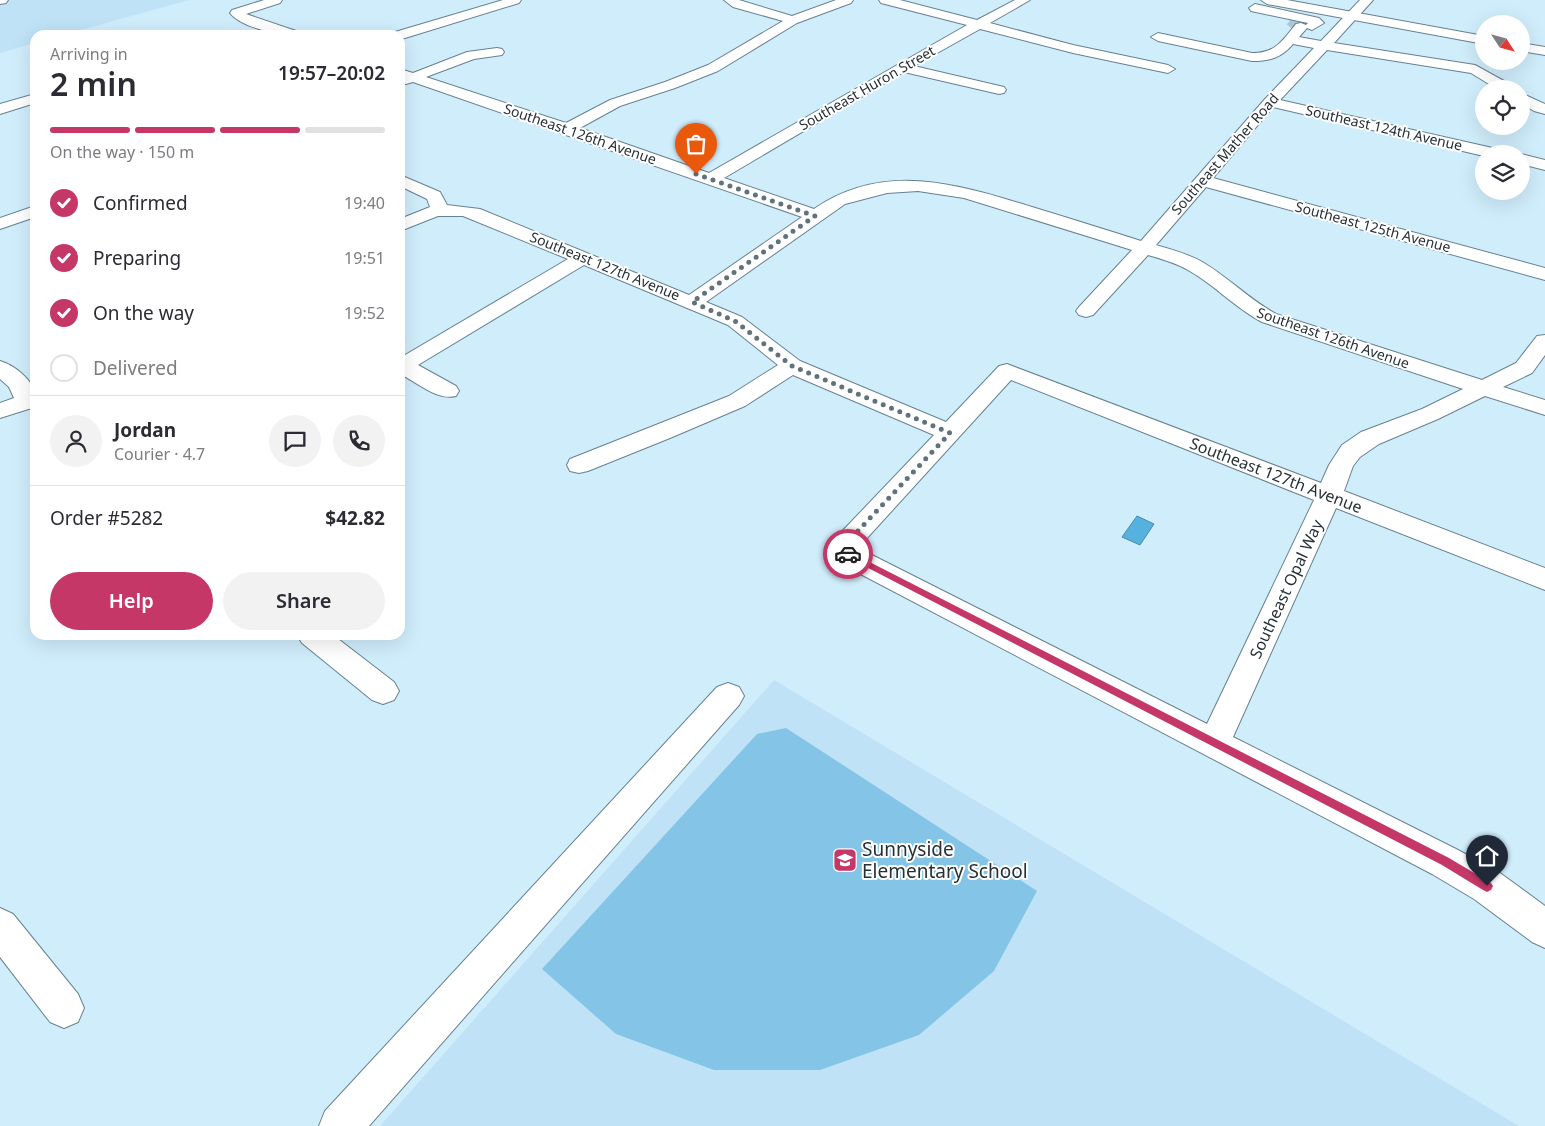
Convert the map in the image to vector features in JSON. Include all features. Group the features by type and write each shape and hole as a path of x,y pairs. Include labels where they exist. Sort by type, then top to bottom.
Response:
{"street":[{"path":"276,0 236,13 280,30"},
{"path":"405,34 464,18 515,0"},
{"path":"567,129 615,103 670,85 713,68 793,20 847,0"},
{"path":"885,0 930,10 978,25 1057,45 1168,69"},
{"name":"Southeast Huron Street","path":"711,179 902,67 1024,0"},
{"name":"Southeast Mather Road","path":"1086,311 1145,247 1270,102 1367,0"},
{"path":"734,2 793,20"},
{"path":"1255,8 1353,16 1475,38"},
{"path":"1158,37 1265,57 1279,52 1290,40 1295,21 1269,9"},
{"path":"1185,42 1196,33"},
{"path":"1290,40 1323,47 1477,64 1497,80"},
{"path":"1530,48 1545,51"},
{"path":"405,78 472,55 497,52"},
{"path":"902,67 999,90"},
{"name":"Southeast 126th Avenue","path":"405,78 567,129 815,216"},
{"path":"0,109 30,100"},
{"name":"Southeast 124th Avenue","path":"1270,102 1475,149"},
{"path":"1530,102 1545,109"},
{"path":"1530,161 1545,165"},
{"path":"405,173 434,196 440,209 405,224"},
{"name":"Southeast 125th Avenue","path":"1201,180 1545,274"},
{"name":"Southeast 126th Avenue","path":"692,302 839,200 860,192 889,186 933,187 967,193 1145,247 1200,267 1252,311 1269,318 1545,408"},
{"name":"Southeast 127th Avenue","path":"440,209 458,208 474,213 692,302 735,321 792,366 950,433 1006,371 1545,579"},
{"path":"0,224 30,213"},
{"path":"405,364 583,258"},
{"name":"Southeast Opal Way","path":"1214,742 1329,496 1341,465 1351,451 1370,438 1430,414 1524,368 1545,341"},
{"path":"579,465 662,434 736,401 792,366"},
{"path":"0,368 11,376 23,389 30,401 0,411"},
{"path":"405,368 448,391"},
{"path":"950,433 840,550 1445,862 1487,886 1545,930"},
{"path":"318,640 383,691"},
{"path":"340,1126 728,696"},
{"path":"0,927 64,1008"}],"shaded area":[{"path":"0,0 189,0 81,30 30,30 30,44 0,53"},
{"path":"1137,516 1154,524 1140,545 1122,537"},
{"name":"Sunnyside Elementary School","path":"774,680 1519,1126 380,1126"},
{"path":"786,728 1037,891 994,971 919,1035 820,1070 714,1070 616,1034 542,969 757,734"}],"tunnel":[{"path":"1291,19 1299,25"}],"way so far":[{"path":"696,174 815,216 692,302 735,321 753,333 774,354 792,366 950,433 840,550 848,554"}],"place":[{"name":"Sunnyside Elementary School","path":"845,860"}],"route":[{"path":"848,554 1445,862 1487,886"}]}
